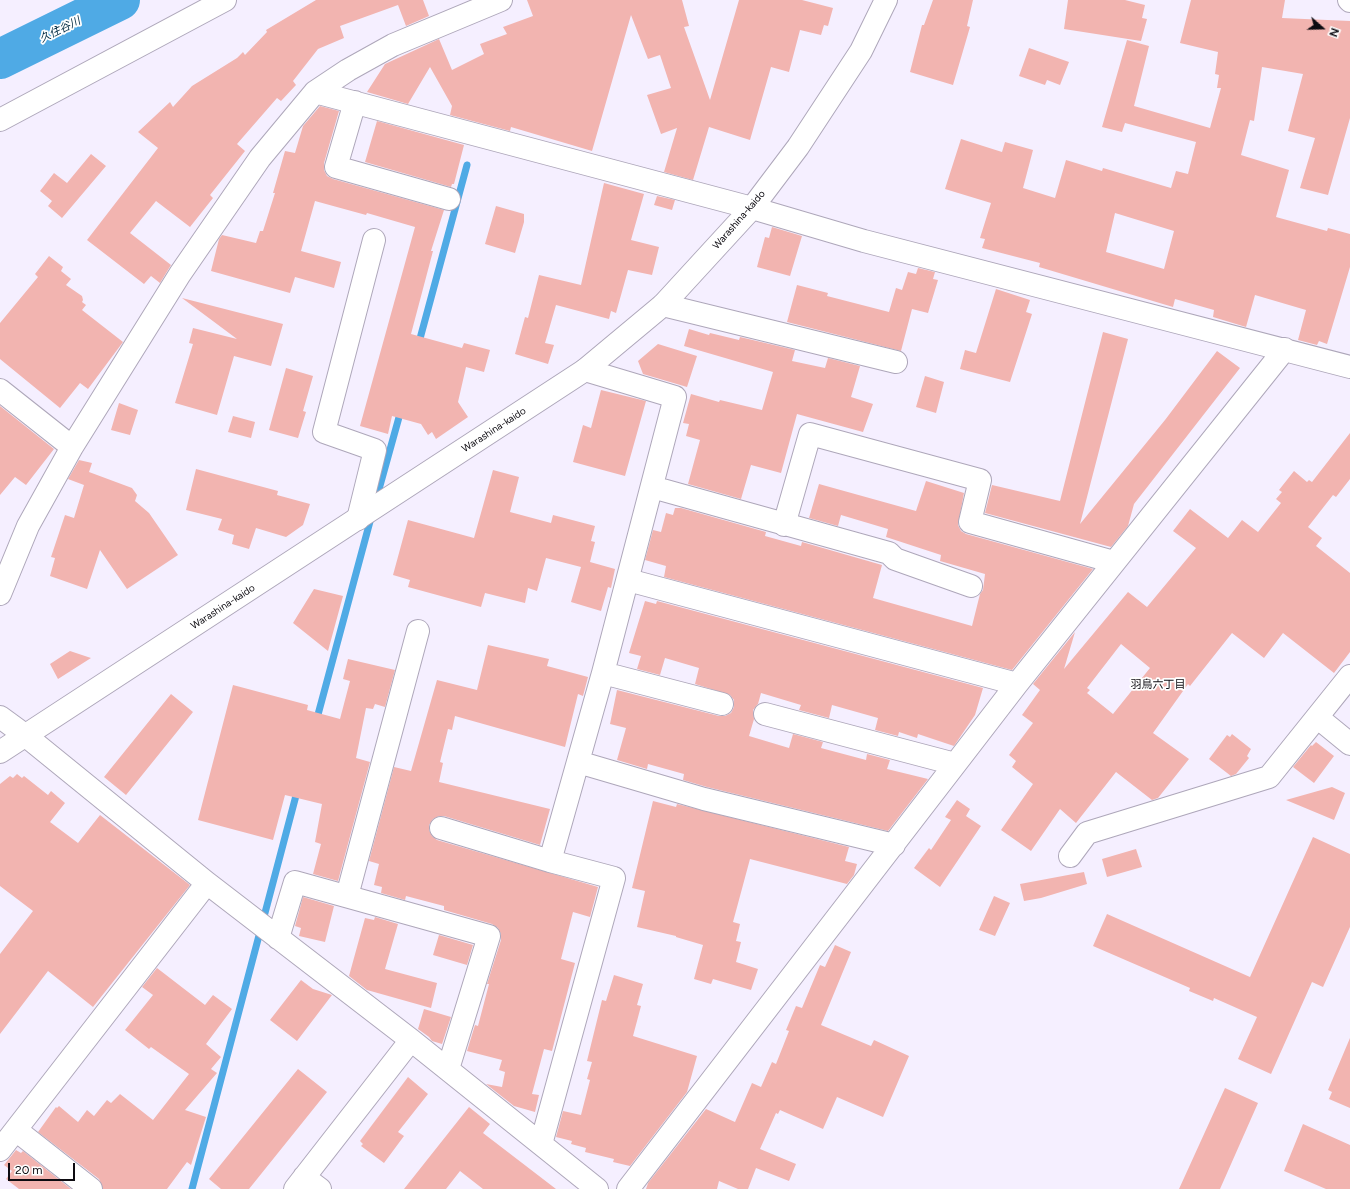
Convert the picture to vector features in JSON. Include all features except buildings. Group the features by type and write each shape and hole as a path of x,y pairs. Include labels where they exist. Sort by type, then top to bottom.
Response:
{"main road":[{"path":"0,120 225,0"},
{"path":"0,594 28,526 72,447 184,268 260,158 315,92 348,70 393,45 501,0"},
{"name":"Warashina-kaido","path":"0,752 585,370 663,305 752,208 798,148 861,51 886,0"},
{"path":"315,92 752,208 864,241 1350,367"},
{"path":"356,102 336,167 448,199"},
{"path":"358,519 375,450 324,432 374,240"},
{"path":"663,305 896,362"},
{"path":"628,1189 1017,684 1285,349"},
{"path":"550,861 603,673 676,397 585,370"},
{"path":"0,390 72,447"},
{"path":"784,525 810,434 980,480 970,522 1114,562"},
{"path":"652,487 889,553 895,559 971,586"},
{"path":"628,580 1017,684"},
{"path":"347,896 418,631"},
{"path":"603,673 722,704"},
{"path":"1070,856 1087,833 1269,777 1350,676"},
{"path":"765,714 955,764"},
{"path":"0,717 26,736 207,883 412,1040 597,1189"},
{"path":"1317,717 1350,744"},
{"path":"578,762 704,799 894,845"},
{"path":"441,828 550,861 614,878 541,1144"},
{"path":"278,938 295,882 489,936 448,1070"},
{"path":"0,1150 207,883"},
{"path":"306,1185 412,1040"},
{"path":"16,1130 91,1189"}],"waterway":[{"name":"久住谷川","path":"0,59 120,0"},
{"path":"418,346 467,165"},
{"path":"376,500 401,410"},
{"path":"316,722 372,514"},
{"path":"192,1189 298,788"}],"district":[{"name":"羽鳥六丁目","path":"1158,685"}]}
